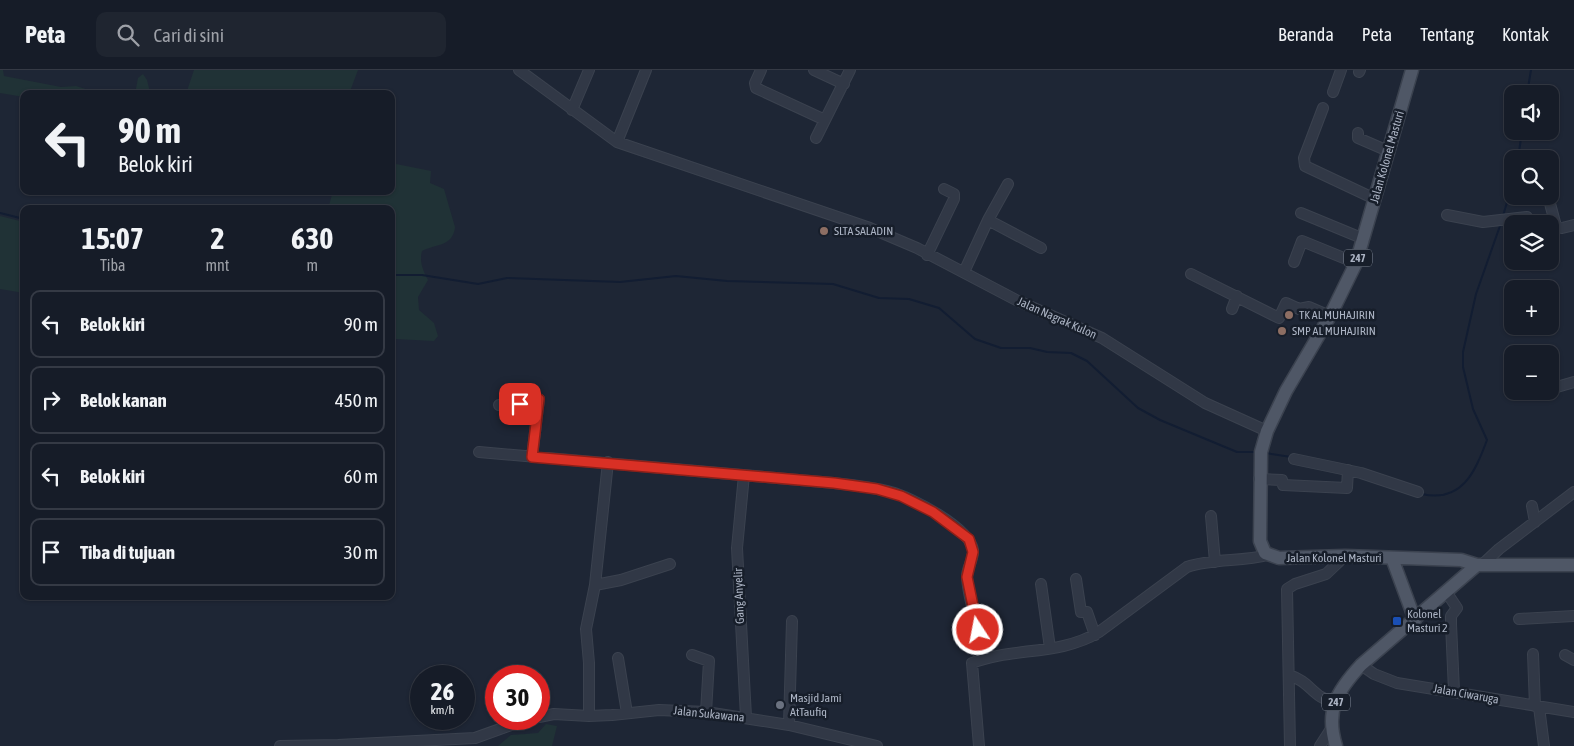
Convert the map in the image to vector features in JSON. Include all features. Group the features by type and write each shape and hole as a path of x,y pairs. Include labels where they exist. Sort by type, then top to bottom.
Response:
{"main road":[{"name":"Jalan Kolonel Masturi","path":"1412,70 1356,263 1330,316 1286,391 1267,431 1260,452 1260,541 1263,551 1268,555 1280,558 1345,556 1392,558 1415,620"},
{"path":"1392,558 1460,560 1481,564 1574,565"},
{"path":"1415,620 1481,564"},
{"name":"247","path":"1336,746 1331,729 1335,704 1345,682 1361,665 1415,620"}],"street":[{"name":"Jalan Nagrak Kulon","path":"519,70 616,142 883,233 964,272 1018,301 1102,338 1222,412 1267,431"},
{"path":"572,110 589,70"},
{"path":"616,142 646,70"},
{"path":"761,70 755,83 756,88 825,120"},
{"path":"814,70 844,84"},
{"path":"816,138 850,70"},
{"path":"1333,92 1342,70"},
{"path":"1323,108 1304,158 1305,166 1375,199"},
{"path":"1358,133 1358,138 1388,151"},
{"path":"964,272 988,220 1008,184"},
{"path":"927,255 954,199 954,194 944,189"},
{"path":"1550,205 1556,226 1562,228 1574,225"},
{"path":"1301,213 1364,239"},
{"path":"1447,214 1484,222 1504,220"},
{"path":"988,220 1040,248"},
{"path":"1294,262 1302,241 1356,263"},
{"path":"1191,274 1279,318 1286,303 1304,310 1309,307 1330,316"},
{"path":"1232,309 1237,296"},
{"path":"1559,386 1574,382"},
{"path":"499,405 520,404 523,395 539,399 532,457"},
{"path":"479,452 844,484 891,492 933,512 969,539 973,548 968,581 980,641 988,656"},
{"path":"1294,459 1348,471 1418,492"},
{"path":"589,716 589,663 586,629 595,585 608,462"},
{"path":"1260,479 1282,480 1283,485 1347,488 1348,471"},
{"name":"Gang Anyelir","path":"744,475 737,548 746,717"},
{"path":"1481,564 1574,492"},
{"path":"1532,506 1535,522"},
{"path":"1210,516 1215,562"},
{"path":"979,746 970,665 988,656 1050,648 1082,641 1095,635 1183,570 1196,564 1254,559 1268,555"},
{"path":"1290,746 1288,588 1326,574 1345,556"},
{"path":"595,585 621,580 670,564"},
{"path":"1076,579 1081,612 1087,612 1095,635"},
{"path":"1041,584 1050,648"},
{"path":"1447,593 1457,608 1451,616 1454,691"},
{"path":"1519,619 1574,616"},
{"path":"789,725 792,621"},
{"path":"1533,654 1537,707 1544,746"},
{"path":"692,655 709,661 706,712"},
{"path":"618,658 628,713"},
{"name":"Jalan Ciwaruga","path":"1361,665 1374,674 1391,681 1574,712"},
{"path":"1289,675 1302,679 1318,696 1335,704"},
{"name":"Jalan Sukawana","path":"550,715 589,716 658,710 706,712 789,725 877,746"},
{"path":"1320,746 1331,729"},
{"path":"280,746 475,738 497,730"}],"shaded area":[{"path":"0,70 3,70 4,76 61,87 76,86 88,90 20,90 20,96 0,93"},
{"path":"194,70 358,70 350,90 187,90"},
{"path":"143,74 150,90 136,90 138,78"},
{"path":"395,164 431,171 430,183 444,189 455,227 454,233 447,242 422,251 421,255 422,266 428,280 418,297 419,310 434,323 438,336 434,341 395,340 395,205 329,205 332,195 395,195"},
{"path":"0,216 20,221 20,292 0,289"},
{"path":"550,725 557,726 552,746 498,746 511,735 538,733 541,730 550,730"}],"waterway":[{"path":"1528,85 1531,70"},
{"path":"1519,150 1521,140"},
{"path":"1503,216 1506,205"},
{"path":"0,213 20,218"},
{"path":"1422,494 1436,496 1447,494 1457,489 1472,474 1487,440 1473,409 1463,367 1463,352 1476,294 1501,223"},
{"path":"395,275 422,275 478,284 507,278 620,282 676,276 727,281 833,284 879,298 909,299 939,308 975,339 1001,348 1030,348 1047,352 1071,353 1087,361 1138,408 1160,420 1237,452 1255,452"},
{"path":"1266,453 1291,457"}],"place":[{"name":"SLTA SALADIN","path":"824,231"},
{"name":"TK AL MUHAJIRIN","path":"1289,315"},
{"name":"SMP AL MUHAJIRIN","path":"1282,331"},
{"name":"Kolonel Masturi 2","path":"1397,621"},
{"name":"Masjid Jami AtTaufiq","path":"780,705"}],"route":[{"path":"520,404 523,395 537,398 540,401 532,457 671,467 834,483 877,489 909,499 933,512 969,539 973,552 967,577 978,630"}]}
